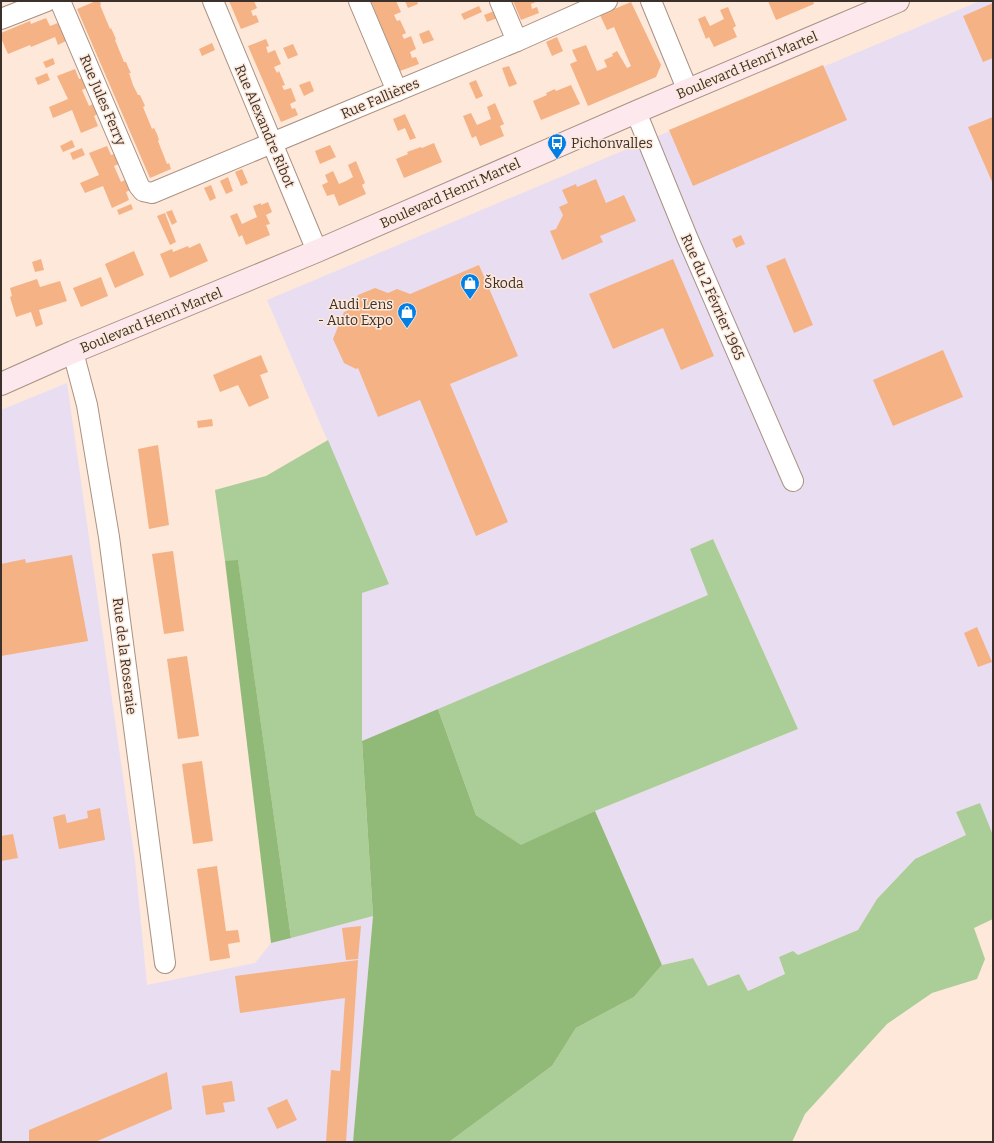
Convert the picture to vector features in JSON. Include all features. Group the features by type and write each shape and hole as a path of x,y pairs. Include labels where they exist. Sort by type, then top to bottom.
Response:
{"street":[{"path":"1,19 48,1"},
{"name":"Rue Jules Ferry","path":"60,1 139,186 143,191 152,193"},
{"name":"Rue Alexandre Ribot","path":"213,1 317,251"},
{"path":"359,1 397,91"},
{"path":"500,1 517,41"},
{"name":"Rue Fallières","path":"152,193 517,41 607,1"},
{"path":"651,1 688,91"},
{"name":"Boulevard Henri Martel","path":"1,384 73,352 317,251 636,112 898,1"},
{"name":"Rue du 2 Février 1965","path":"636,112 687,237 783,456 792,481"},
{"name":"Rue de la Roseraie","path":"73,352 87,405 109,537 165,963"}],"shaded area":[{"path":"980,1 993,1 993,835 980,803 956,812 966,835 915,859 877,899 858,930 798,955 779,957 785,974 748,991 739,974 708,986 693,958 662,965 595,811 798,729 713,539 690,549 709,595 362,741 362,593 389,583 267,300"},
{"path":"67,383 135,861 147,985 255,963 271,943 373,916 353,1142 1,1142 1,410"}],"green space":[{"path":"328,440 389,584 362,593 362,741 373,916 291,938 238,561 225,561 215,490 266,476"},
{"path":"713,539 798,729 595,811 522,846 476,815 438,709 708,595 690,549"},
{"path":"238,560 291,938 271,943 225,561"},
{"path":"438,709 476,815 521,845 595,811 662,965 634,997 576,1028 552,1066 449,1142 353,1142 373,916 362,741"},
{"path":"980,803 993,835 993,919 974,928 985,959 977,979 932,993 887,1024 805,1114 792,1142 449,1142 552,1066 576,1028 634,997 662,965 693,958 708,986 739,974 748,991 785,974 779,957 793,951 798,955 858,930 877,899 915,859 966,835 956,812"}],"building":[{"path":"96,1 100,1 100,5 116,39 115,40 124,62 126,62 131,73 129,73 133,85 145,106 143,107 152,129 154,128 157,134 158,141 167,164 169,163 171,169 150,178 77,9"},
{"path":"229,1 254,1 257,8 251,11 253,16 256,15 259,22 241,29"},
{"path":"371,1 396,1 401,12 394,15 397,21 400,20 406,33 402,35 404,39 411,36 416,49 410,52 412,58 416,57 419,64 400,71"},
{"path":"405,1 417,1 418,4 408,8"},
{"path":"513,1 538,1 531,4 532,9 537,7 539,13 521,20"},
{"path":"768,1 813,1 814,4 776,20"},
{"path":"631,2 661,65 656,77 588,106 570,64 577,61 572,50 586,45 597,71 607,67 604,60 613,56 612,54 617,51 627,68 631,66 614,27 607,30 600,15"},
{"path":"993,3 993,58 983,62 963,16"},
{"path":"479,6 482,12 464,20 461,14"},
{"path":"728,7 736,26 733,28 737,37 714,47 709,37 706,39 698,19 705,16 710,26 724,19 720,10"},
{"path":"497,10 500,17 487,22 484,15"},
{"path":"46,18 50,26 58,23 66,41 58,45 55,37 31,47 30,45 8,54 1,38 1,33 30,21 31,24"},
{"path":"429,30 434,40 423,44 419,34"},
{"path":"557,37 563,51 552,56 546,42"},
{"path":"266,39 269,46 266,47 268,53 275,50 281,64 274,67 277,73 279,71 285,85 282,86 284,90 291,88 296,101 290,104 292,109 295,108 298,115 281,122 248,46"},
{"path":"212,43 215,50 202,56 199,49"},
{"path":"293,44 298,55 288,59 283,48"},
{"path":"53,58 55,64 46,68 43,62"},
{"path":"823,65 847,120 693,186 669,130"},
{"path":"509,66 517,84 509,87 502,68"},
{"path":"75,69 79,79 82,78 86,88 82,90 89,106 93,104 98,114 94,116 98,126 81,133 72,110 53,118 49,107 68,99 57,76"},
{"path":"47,73 50,80 38,85 35,78"},
{"path":"476,80 483,96 476,99 469,83"},
{"path":"310,81 314,91 304,96 299,85"},
{"path":"571,85 580,104 541,120 533,101 547,95 546,93 555,89 556,91"},
{"path":"495,103 504,124 500,126 504,136 480,146 476,136 472,138 463,116 471,113 477,125 491,119 487,107"},
{"path":"405,114 416,138 410,140 405,128 398,131 393,119"},
{"path":"993,117 993,184 968,127"},
{"path":"72,140 75,147 63,152 60,146"},
{"path":"434,143 442,162 404,178 396,159 408,154 407,152"},
{"path":"330,145 336,157 320,164 315,151"},
{"path":"107,146 111,155 114,154 119,164 114,166 121,182 125,180 130,190 126,192 129,200 112,208 103,186 85,193 80,183 99,175 89,153"},
{"path":"82,148 85,155 73,160 70,153"},
{"path":"356,161 365,183 362,185 366,194 339,206 334,194 327,196 322,185 328,182 325,175 333,171 339,184 346,181 353,177 348,165"},
{"path":"242,169 248,183 241,186 235,172"},
{"path":"228,177 233,191 226,194 220,181"},
{"path":"596,179 606,203 624,195 636,221 600,236 603,242 562,260 550,231 556,229 563,215 559,207 568,203 562,190 576,184 577,187"},
{"path":"211,185 216,198 210,201 204,188"},
{"path":"268,202 272,212 266,215 270,224 266,225 270,235 246,245 242,235 239,237 230,216 237,213 242,224 257,217 253,206"},
{"path":"131,204 133,209 119,215 117,210"},
{"path":"172,210 177,222 172,225 166,212"},
{"path":"165,213 176,242 170,245 157,216"},
{"path":"741,235 745,244 736,248 732,239"},
{"path":"200,243 208,261 170,278 160,254 172,249 173,252 188,246 189,248"},
{"path":"134,251 144,275 115,288 105,264"},
{"path":"785,258 813,325 794,333 766,266"},
{"path":"41,259 44,270 35,272 32,262"},
{"path":"673,259 714,356 681,370 663,328 613,349 589,294"},
{"path":"479,265 518,356 450,384 508,522 476,536 420,400 378,417 358,368 356,369 344,363 333,339 344,312 353,308 358,295 375,288 388,293 397,289 410,294"},
{"path":"101,277 108,296 81,307 73,288"},
{"path":"37,279 40,287 60,281 67,301 39,310 43,324 36,327 31,312 16,317 10,297 12,296 10,288"},
{"path":"943,350 963,397 893,426 873,380"},
{"path":"261,355 268,372 260,375 269,398 249,407 238,385 220,392 213,375"},
{"path":"212,419 213,426 198,428 197,421"},
{"path":"158,445 169,525 149,529 138,449"},
{"path":"173,551 184,631 164,634 152,554"},
{"path":"72,555 88,641 1,656 1,564 25,559 26,563"},
{"path":"977,627 992,662 978,667 964,633"},
{"path":"187,656 199,736 178,739 167,659"},
{"path":"202,761 213,841 193,844 182,764"},
{"path":"100,808 105,840 59,849 53,817 65,814 67,823 88,818 87,811"},
{"path":"13,834 18,858 1,861 1,836"},
{"path":"217,866 226,931 238,930 240,942 228,944 230,958 210,961 197,869"},
{"path":"361,926 358,959 346,960 342,928"},
{"path":"358,960 346,1142 326,1142 331,1070 340,1071 345,998 240,1013 235,976"},
{"path":"167,1072 172,1109 95,1142 29,1142 29,1130"},
{"path":"232,1081 235,1101 223,1103 225,1112 206,1115 202,1086"},
{"path":"287,1099 297,1120 277,1129 267,1108"}],"place":[{"name":"Pichonvalles","path":"557,160"},
{"name":"Škoda","path":"470,300"},
{"name":"Audi Lens - Auto Expo","path":"407,329"}]}
